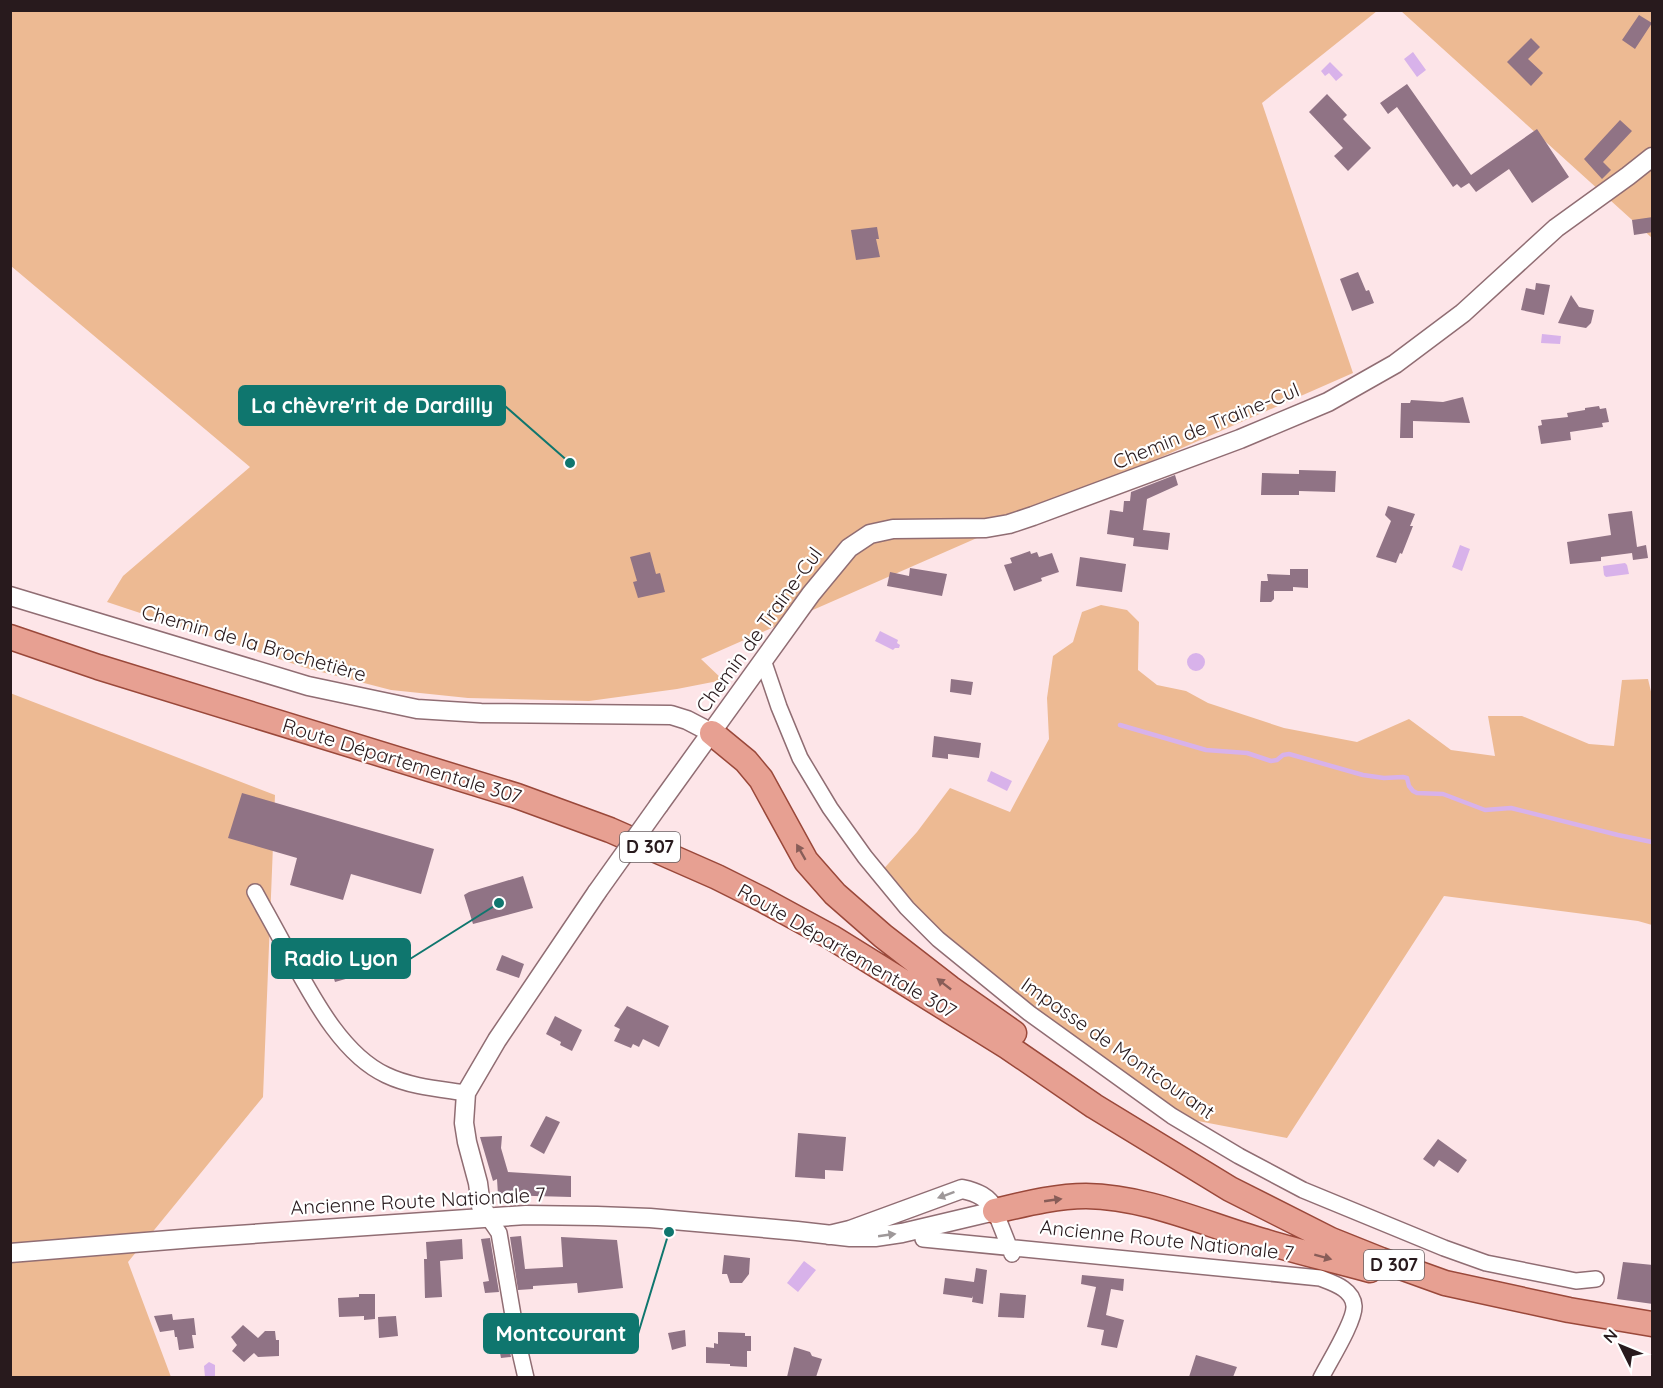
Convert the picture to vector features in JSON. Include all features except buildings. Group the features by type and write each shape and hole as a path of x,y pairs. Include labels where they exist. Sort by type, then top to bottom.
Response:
{"main road":[{"name":"Route Départementale 307","path":"10,637 98,667 517,796 610,830 717,877 831,937 1008,1047 1094,1106 1230,1189 1330,1240 1445,1283 1569,1310 1653,1324"},
{"path":"712,733 746,760 761,779 806,861 855,914 950,988 1230,1189"},
{"path":"995,1211 1035,1202 1085,1196 1135,1201 1165,1208 1263,1241 1452,1293 1569,1310"}],"street":[{"name":"Chemin de Traine-Cul","path":"488,1217 482,1206 467,1142 464,1123 466,1093 497,1040 597,892 811,594 849,548 870,534 894,529 968,529 1009,524 1240,439 1328,402 1395,364 1463,313 1556,228 1653,157"},
{"name":"Chemin de la Brochetière","path":"10,597 308,686 417,709 481,713 671,715 687,720 712,733"},
{"name":"Impasse de Montcourant","path":"763,660 800,758 830,808 861,852 907,908 938,939 1029,1013 1172,1116 1239,1156 1303,1190 1443,1248 1486,1263 1576,1281 1596,1279"},
{"path":"255,892 317,1004 336,1032 363,1060 386,1075 418,1085 466,1093"},
{"name":"Ancienne Route Nationale 7","path":"829,1234 850,1230 962,1190 972,1191 992,1203 1011,1250"},
{"name":"Ancienne Route Nationale 7","path":"10,1253 488,1217 650,1218 850,1237 875,1237 902,1233 995,1211"},
{"path":"488,1217 499,1233 517,1339 526,1377"},
{"name":"Ancienne Route Nationale 7","path":"923,1239 1011,1250 1320,1278 1338,1284 1348,1293 1354,1305 1351,1321 1321,1377"}],"shaded area":[{"path":"10,11 1377,11 1262,103 1353,373 701,659 723,680 589,701 468,698 391,690 306,668 107,602 123,576 250,467 11,266"},
{"path":"1401,11 1652,11 1652,238"},
{"path":"1413,52 1426,70 1417,77 1404,59"},
{"path":"1330,62 1343,75 1336,81 1329,73 1325,76 1321,71"},
{"path":"1542,334 1561,336 1560,344 1541,343"},
{"path":"1460,545 1470,549 1462,571 1452,567"},
{"path":"1625,563 1629,574 1606,577 1604,575 1603,566"},
{"path":"1101,605 1127,610 1139,622 1138,670 1157,685 1186,691 1208,703 1284,728 1357,742 1409,719 1451,750 1495,756 1488,716 1522,716 1589,744 1614,746 1622,680 1648,679 1652,696 1652,925 1638,921 1444,896 1287,1138 1172,1116 962,959 879,874 917,832 950,788 1010,812 1049,739 1047,698 1053,656 1073,642 1082,612"},
{"path":"880,631 898,640 899,648 893,650 875,641"},
{"path":"1196,653 1202,656 1205,662 1202,668 1196,671 1190,668 1187,662 1190,656"},
{"path":"10,693 275,795 263,1097 128,1262 171,1377 11,1377"},
{"path":"991,771 1012,781 1007,791 987,781"},
{"path":"804,1261 816,1270 798,1292 787,1283"},
{"path":"209,1362 215,1365 215,1377 205,1377 204,1366"}],"waterway":[{"path":"1120,725 1206,750 1247,753 1271,761 1289,754 1363,775 1384,778 1403,777 1407,778 1409,786 1417,793 1443,794 1485,810 1511,808 1652,842"}],"place":[{"name":"La chèvre'rit de Dardilly","path":"570,463"},
{"name":"Radio Lyon","path":"499,903"},
{"name":"Montcourant","path":"669,1232"}]}
